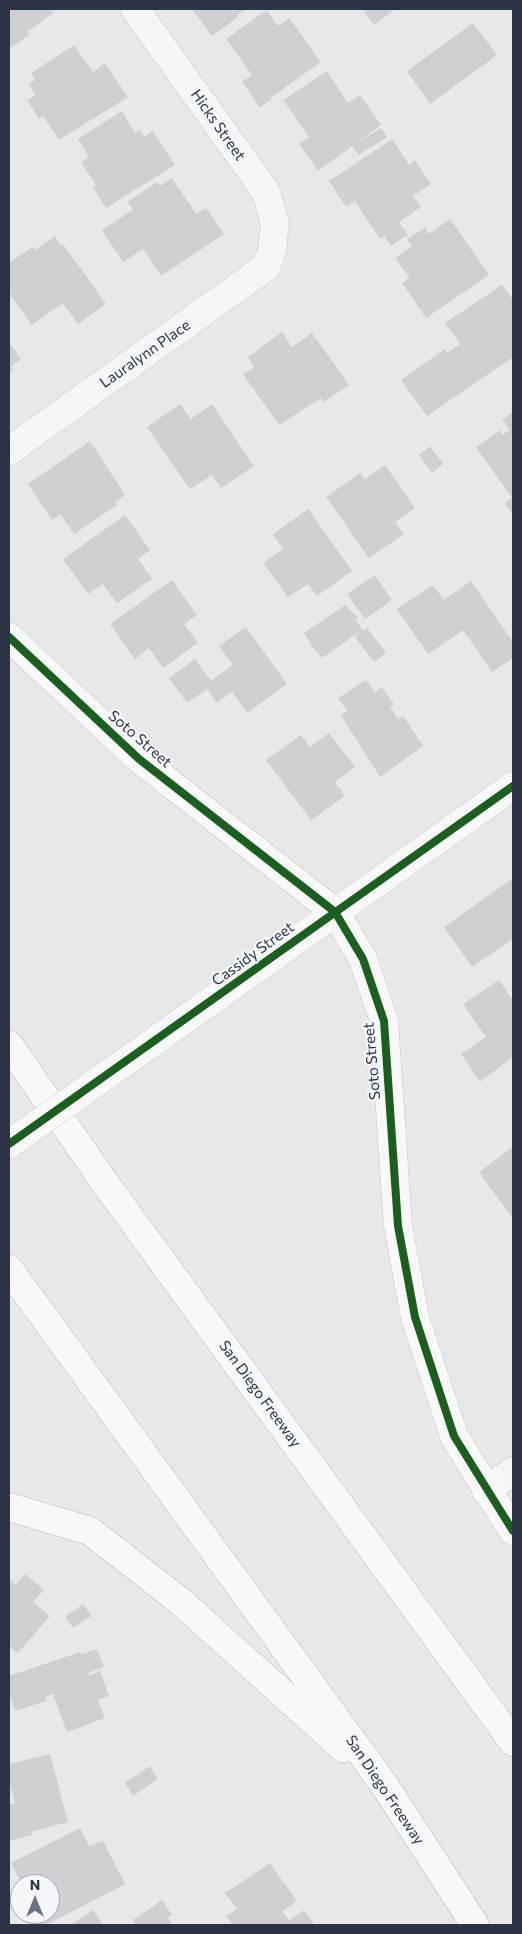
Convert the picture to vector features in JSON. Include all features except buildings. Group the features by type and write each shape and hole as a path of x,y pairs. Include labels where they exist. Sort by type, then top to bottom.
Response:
{"main road":[{"name":"Soto Street","path":"9,637 139,759 335,912 363,958 384,1021 398,1226 414,1317 454,1436 513,1531"},
{"name":"Cassidy Street","path":"9,1144 513,786"},
{"name":"San Diego Freeway","path":"9,1045 106,1183 513,1742"},
{"name":"San Diego Freeway","path":"9,1269 385,1786 476,1925"},
{"path":"9,1507 90,1531 180,1601 385,1786"},
{"path":"452,1656 513,1712"}],"street":[{"name":"Hicks Street","path":"135,9 266,192 275,224 272,251"},
{"name":"Lauralynn Place","path":"9,451 266,268 272,251"},
{"path":"486,1490 513,1471"}],"cycle path":[{"path":"9,637 139,759 335,912 363,959 384,1021 398,1226 415,1317 454,1436 513,1531"},
{"path":"9,1144 513,786"}]}
